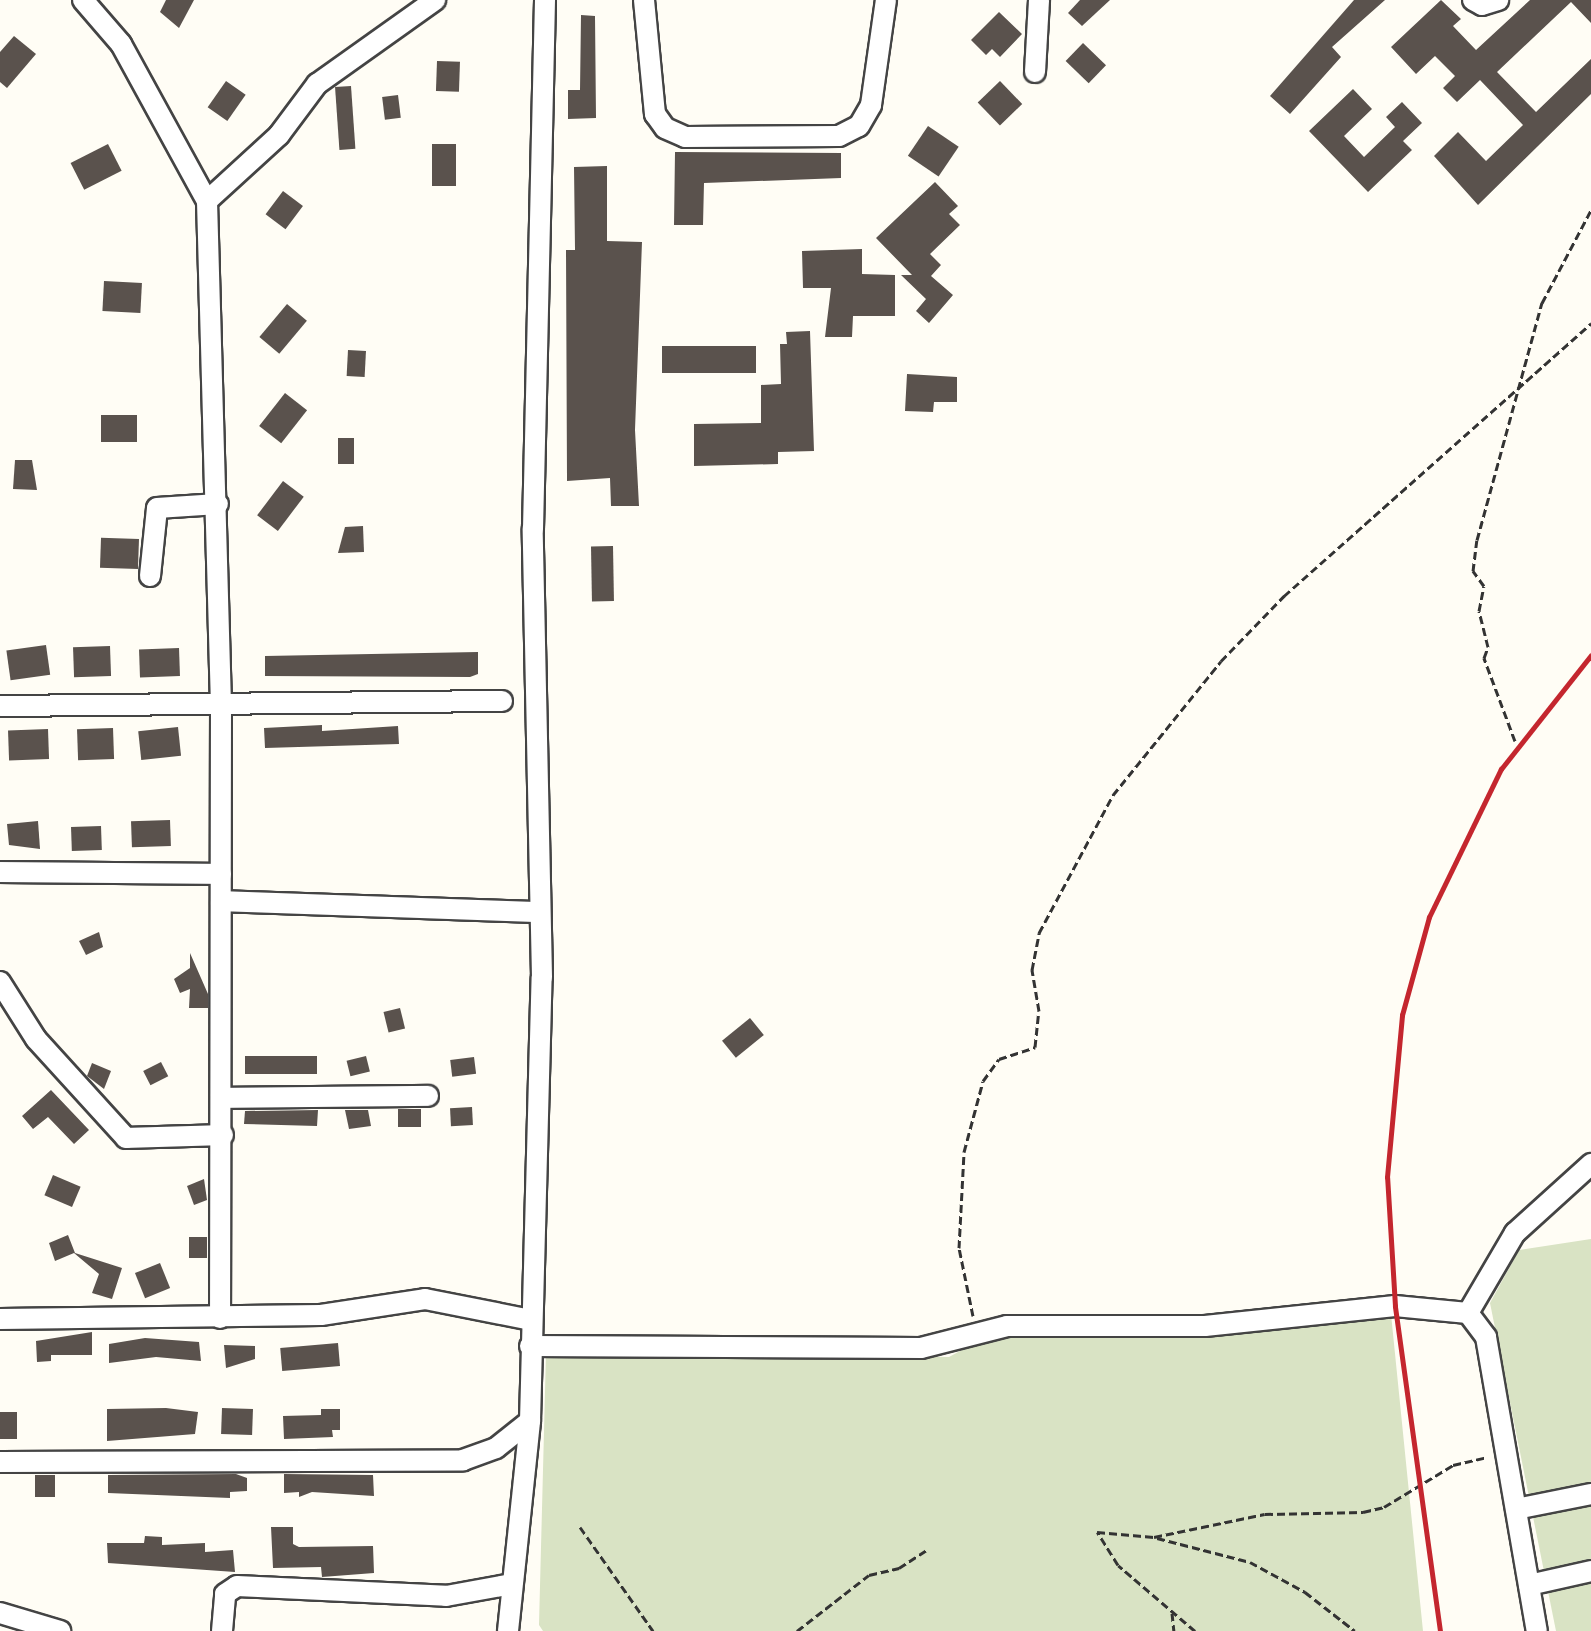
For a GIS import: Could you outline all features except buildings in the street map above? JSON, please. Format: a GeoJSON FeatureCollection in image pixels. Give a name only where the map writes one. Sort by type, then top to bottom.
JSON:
{"type":"FeatureCollection","features":[{"type":"Feature","properties":{"kind":"street"},"geometry":{"type":"LineString","coordinates":[[83,0],[121,44],[207,201],[218,504],[221,704],[223,1135],[220,1318]]}},
{"type":"Feature","properties":{"kind":"street"},"geometry":{"type":"LineString","coordinates":[[207,201],[279,135],[317,84],[435,0]]}},
{"type":"Feature","properties":{"kind":"street"},"geometry":{"type":"LineString","coordinates":[[508,1631],[530,1421],[540,912],[533,529],[545,0]]}},
{"type":"Feature","properties":{"kind":"street"},"geometry":{"type":"LineString","coordinates":[[644,0],[655,114],[665,128],[685,137],[839,136],[859,126],[871,105],[886,0]]}},
{"type":"Feature","properties":{"kind":"street"},"geometry":{"type":"LineString","coordinates":[[1035,72],[1039,0]]}},
{"type":"Feature","properties":{"kind":"street"},"geometry":{"type":"LineString","coordinates":[[1473,0],[1482,5],[1498,0]]}},
{"type":"Feature","properties":{"kind":"street"},"geometry":{"type":"LineString","coordinates":[[150,576],[157,508],[218,504]]}},
{"type":"Feature","properties":{"kind":"street"},"geometry":{"type":"LineString","coordinates":[[0,706],[502,701]]}},
{"type":"Feature","properties":{"kind":"street"},"geometry":{"type":"LineString","coordinates":[[0,872],[221,874]]}},
{"type":"Feature","properties":{"kind":"street"},"geometry":{"type":"LineString","coordinates":[[221,901],[540,912]]}},
{"type":"Feature","properties":{"kind":"street"},"geometry":{"type":"LineString","coordinates":[[0,982],[36,1039],[126,1138],[223,1135]]}},
{"type":"Feature","properties":{"kind":"street"},"geometry":{"type":"LineString","coordinates":[[221,1098],[428,1096]]}},
{"type":"Feature","properties":{"kind":"street"},"geometry":{"type":"LineString","coordinates":[[1468,1313],[1515,1233],[1591,1164]]}},
{"type":"Feature","properties":{"kind":"street"},"geometry":{"type":"LineString","coordinates":[[0,1319],[321,1315],[425,1299],[531,1320]]}},
{"type":"Feature","properties":{"kind":"street"},"geometry":{"type":"LineString","coordinates":[[530,1346],[921,1348],[976,1331],[1007,1326],[1205,1326],[1395,1306],[1468,1313],[1486,1337],[1537,1631]]}},
{"type":"Feature","properties":{"kind":"street"},"geometry":{"type":"LineString","coordinates":[[0,1462],[463,1460],[496,1448],[530,1421]]}},
{"type":"Feature","properties":{"kind":"street"},"geometry":{"type":"LineString","coordinates":[[1516,1509],[1591,1494]]}},
{"type":"Feature","properties":{"kind":"street"},"geometry":{"type":"LineString","coordinates":[[1529,1585],[1591,1571]]}},
{"type":"Feature","properties":{"kind":"street"},"geometry":{"type":"LineString","coordinates":[[222,1631],[225,1594],[237,1586],[446,1596],[512,1584]]}},
{"type":"Feature","properties":{"kind":"street"},"geometry":{"type":"LineString","coordinates":[[0,1613],[60,1631]]}},
{"type":"Feature","properties":{"kind":"path"},"geometry":{"type":"LineString","coordinates":[[1515,741],[1484,658],[1488,647],[1479,611],[1484,586],[1473,571],[1542,303],[1591,210]]}},
{"type":"Feature","properties":{"kind":"path"},"geometry":{"type":"LineString","coordinates":[[976,1331],[959,1248],[968,1138],[983,1081],[999,1059],[1035,1047],[1039,1011],[1032,970],[1039,933],[1113,795],[1221,661],[1284,596],[1591,323]]}},
{"type":"Feature","properties":{"kind":"path"},"geometry":{"type":"LineString","coordinates":[[1154,1537],[1265,1514],[1384,1507],[1453,1465],[1506,1452]]}},
{"type":"Feature","properties":{"kind":"path"},"geometry":{"type":"LineString","coordinates":[[580,1527],[653,1631]]}},
{"type":"Feature","properties":{"kind":"path"},"geometry":{"type":"LineString","coordinates":[[1195,1631],[1118,1565],[1097,1532],[1154,1537],[1250,1562],[1305,1592],[1355,1631]]}},
{"type":"Feature","properties":{"kind":"path"},"geometry":{"type":"LineString","coordinates":[[797,1631],[869,1575],[899,1568],[927,1550]]}},
{"type":"Feature","properties":{"kind":"path"},"geometry":{"type":"LineString","coordinates":[[1172,1613],[1174,1631]]}},
{"type":"Feature","properties":{"kind":"green space"},"geometry":{"type":"Polygon","coordinates":[[[1591,1239],[1591,1631],[1556,1631],[1490,1303],[1519,1250],[1591,1239]]]}},
{"type":"Feature","properties":{"kind":"green space"},"geometry":{"type":"Polygon","coordinates":[[[1391,1314],[1423,1631],[543,1631],[539,1625],[546,1353],[949,1357],[995,1332],[1391,1314]]]}},
{"type":"Feature","properties":{"kind":"railway"},"geometry":{"type":"LineString","coordinates":[[1440,1631],[1395,1306],[1387,1177],[1402,1015],[1429,917],[1501,769],[1591,655]]}}]}
